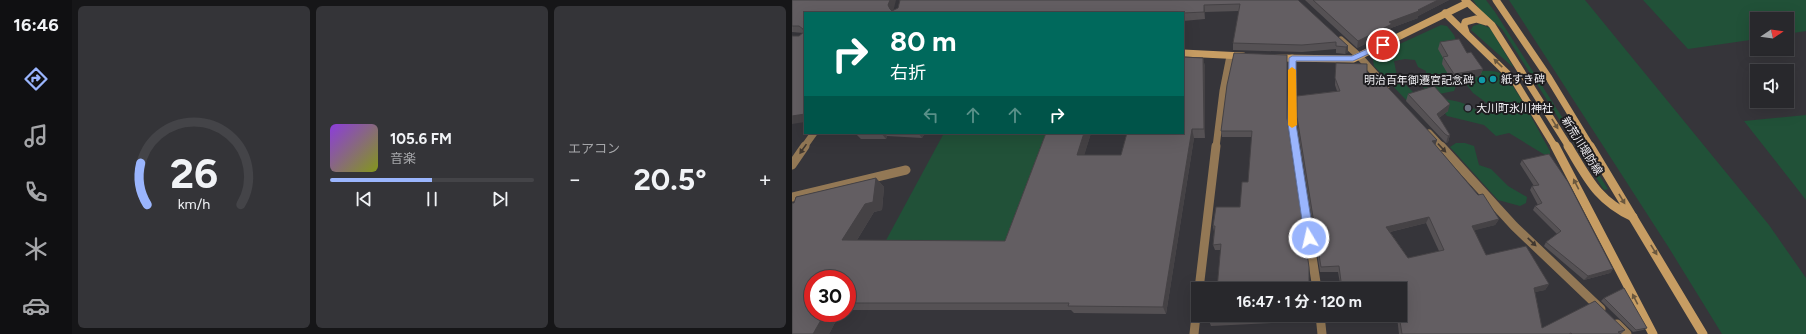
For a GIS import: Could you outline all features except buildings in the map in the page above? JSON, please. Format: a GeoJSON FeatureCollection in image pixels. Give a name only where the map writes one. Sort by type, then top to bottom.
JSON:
{"type":"FeatureCollection","features":[{"type":"Feature","properties":{"kind":"street","name":"新荒川堤防線"},"geometry":{"type":"LineString","coordinates":[[1496,0],[1549,78],[1703,334]]}},
{"type":"Feature","properties":{"kind":"street","name":"新荒川堤防線"},"geometry":{"type":"LineString","coordinates":[[1466,2],[1492,25],[1596,191],[1604,201],[1617,210],[1633,217]]}},
{"type":"Feature","properties":{"kind":"street"},"geometry":{"type":"LineString","coordinates":[[1269,57],[1347,60],[1359,56],[1466,2]]}},
{"type":"Feature","properties":{"kind":"street"},"geometry":{"type":"LineString","coordinates":[[1445,13],[1514,80],[1558,151],[1653,334]]}},
{"type":"Feature","properties":{"kind":"street"},"geometry":{"type":"LineString","coordinates":[[1467,33],[1464,26],[1465,22],[1472,19],[1482,20],[1492,25]]}},
{"type":"Feature","properties":{"kind":"street"},"geometry":{"type":"LineString","coordinates":[[1333,32],[1359,56],[1390,91]]}},
{"type":"Feature","properties":{"kind":"street"},"geometry":{"type":"LineString","coordinates":[[1184,53],[1253,56]]}},
{"type":"Feature","properties":{"kind":"street"},"geometry":{"type":"LineString","coordinates":[[1200,282],[1223,92],[1230,56]]}},
{"type":"Feature","properties":{"kind":"street"},"geometry":{"type":"LineString","coordinates":[[1292,58],[1292,124],[1316,282]]}},
{"type":"Feature","properties":{"kind":"street"},"geometry":{"type":"LineString","coordinates":[[1422,126],[1514,226],[1627,334]]}},
{"type":"Feature","properties":{"kind":"street"},"geometry":{"type":"LineString","coordinates":[[792,165],[813,134]]}},
{"type":"Feature","properties":{"kind":"street"},"geometry":{"type":"LineString","coordinates":[[792,197],[906,170]]}},
{"type":"Feature","properties":{"kind":"street"},"geometry":{"type":"LineString","coordinates":[[1194,334],[1195,322]]}},
{"type":"Feature","properties":{"kind":"street"},"geometry":{"type":"LineString","coordinates":[[1321,322],[1322,334]]}},
{"type":"Feature","properties":{"kind":"green space"},"geometry":{"type":"Polygon","coordinates":[[[1473,0],[1486,0],[1495,12],[1608,189],[1604,190],[1502,29],[1480,10],[1473,0]]]}},
{"type":"Feature","properties":{"kind":"green space"},"geometry":{"type":"Polygon","coordinates":[[[1509,0],[1585,0],[1769,225],[1806,278],[1806,334],[1722,334],[1669,248],[1509,0]]]}},
{"type":"Feature","properties":{"kind":"green space"},"geometry":{"type":"Polygon","coordinates":[[[1643,0],[1806,0],[1806,31],[1794,33],[1794,12],[1750,12],[1750,40],[1688,49],[1643,0]]]}},
{"type":"Feature","properties":{"kind":"green space"},"geometry":{"type":"Polygon","coordinates":[[[1480,24],[1490,28],[1514,68],[1471,30],[1473,26],[1480,24]]]}},
{"type":"Feature","properties":{"kind":"green space"},"geometry":{"type":"Polygon","coordinates":[[[1441,25],[1447,26],[1454,35],[1457,43],[1451,73],[1456,86],[1454,91],[1439,94],[1424,89],[1423,86],[1426,71],[1418,67],[1415,60],[1405,59],[1394,61],[1397,76],[1415,94],[1408,102],[1374,66],[1373,60],[1378,58],[1378,54],[1441,25]]]}},
{"type":"Feature","properties":{"kind":"green space"},"geometry":{"type":"Polygon","coordinates":[[[1480,71],[1497,72],[1502,74],[1507,79],[1520,97],[1550,151],[1550,158],[1509,133],[1496,136],[1484,125],[1447,116],[1441,108],[1442,99],[1462,103],[1489,115],[1491,106],[1473,93],[1466,84],[1467,75],[1480,71]]]}},
{"type":"Feature","properties":{"kind":"green space"},"geometry":{"type":"Polygon","coordinates":[[[1806,115],[1806,200],[1744,121],[1806,115]]]}},
{"type":"Feature","properties":{"kind":"green space"},"geometry":{"type":"Polygon","coordinates":[[[943,134],[1050,134],[1008,243],[884,244],[943,134]]]}},
{"type":"Feature","properties":{"kind":"green space"},"geometry":{"type":"Polygon","coordinates":[[[1456,143],[1465,143],[1474,146],[1479,165],[1491,169],[1508,186],[1527,197],[1526,203],[1520,206],[1498,200],[1450,147],[1456,143]]]}},
{"type":"Feature","properties":{"kind":"slow traffic"},"geometry":{"type":"LineString","coordinates":[[1292,70],[1292,125]]}},
{"type":"Feature","properties":{"kind":"place","name":"紙すき碑"},"geometry":{"type":"Point","coordinates":[1493,79]}},
{"type":"Feature","properties":{"kind":"place","name":"明治百年御遷宮記念碑"},"geometry":{"type":"Point","coordinates":[1482,80]}},
{"type":"Feature","properties":{"kind":"place","name":"大川町氷川神社"},"geometry":{"type":"Point","coordinates":[1468,108]}},
{"type":"Feature","properties":{"kind":"route"},"geometry":{"type":"LineString","coordinates":[[1309,238],[1303,206],[1292,124],[1292,58],[1347,60],[1353,59],[1383,45]]}}]}
